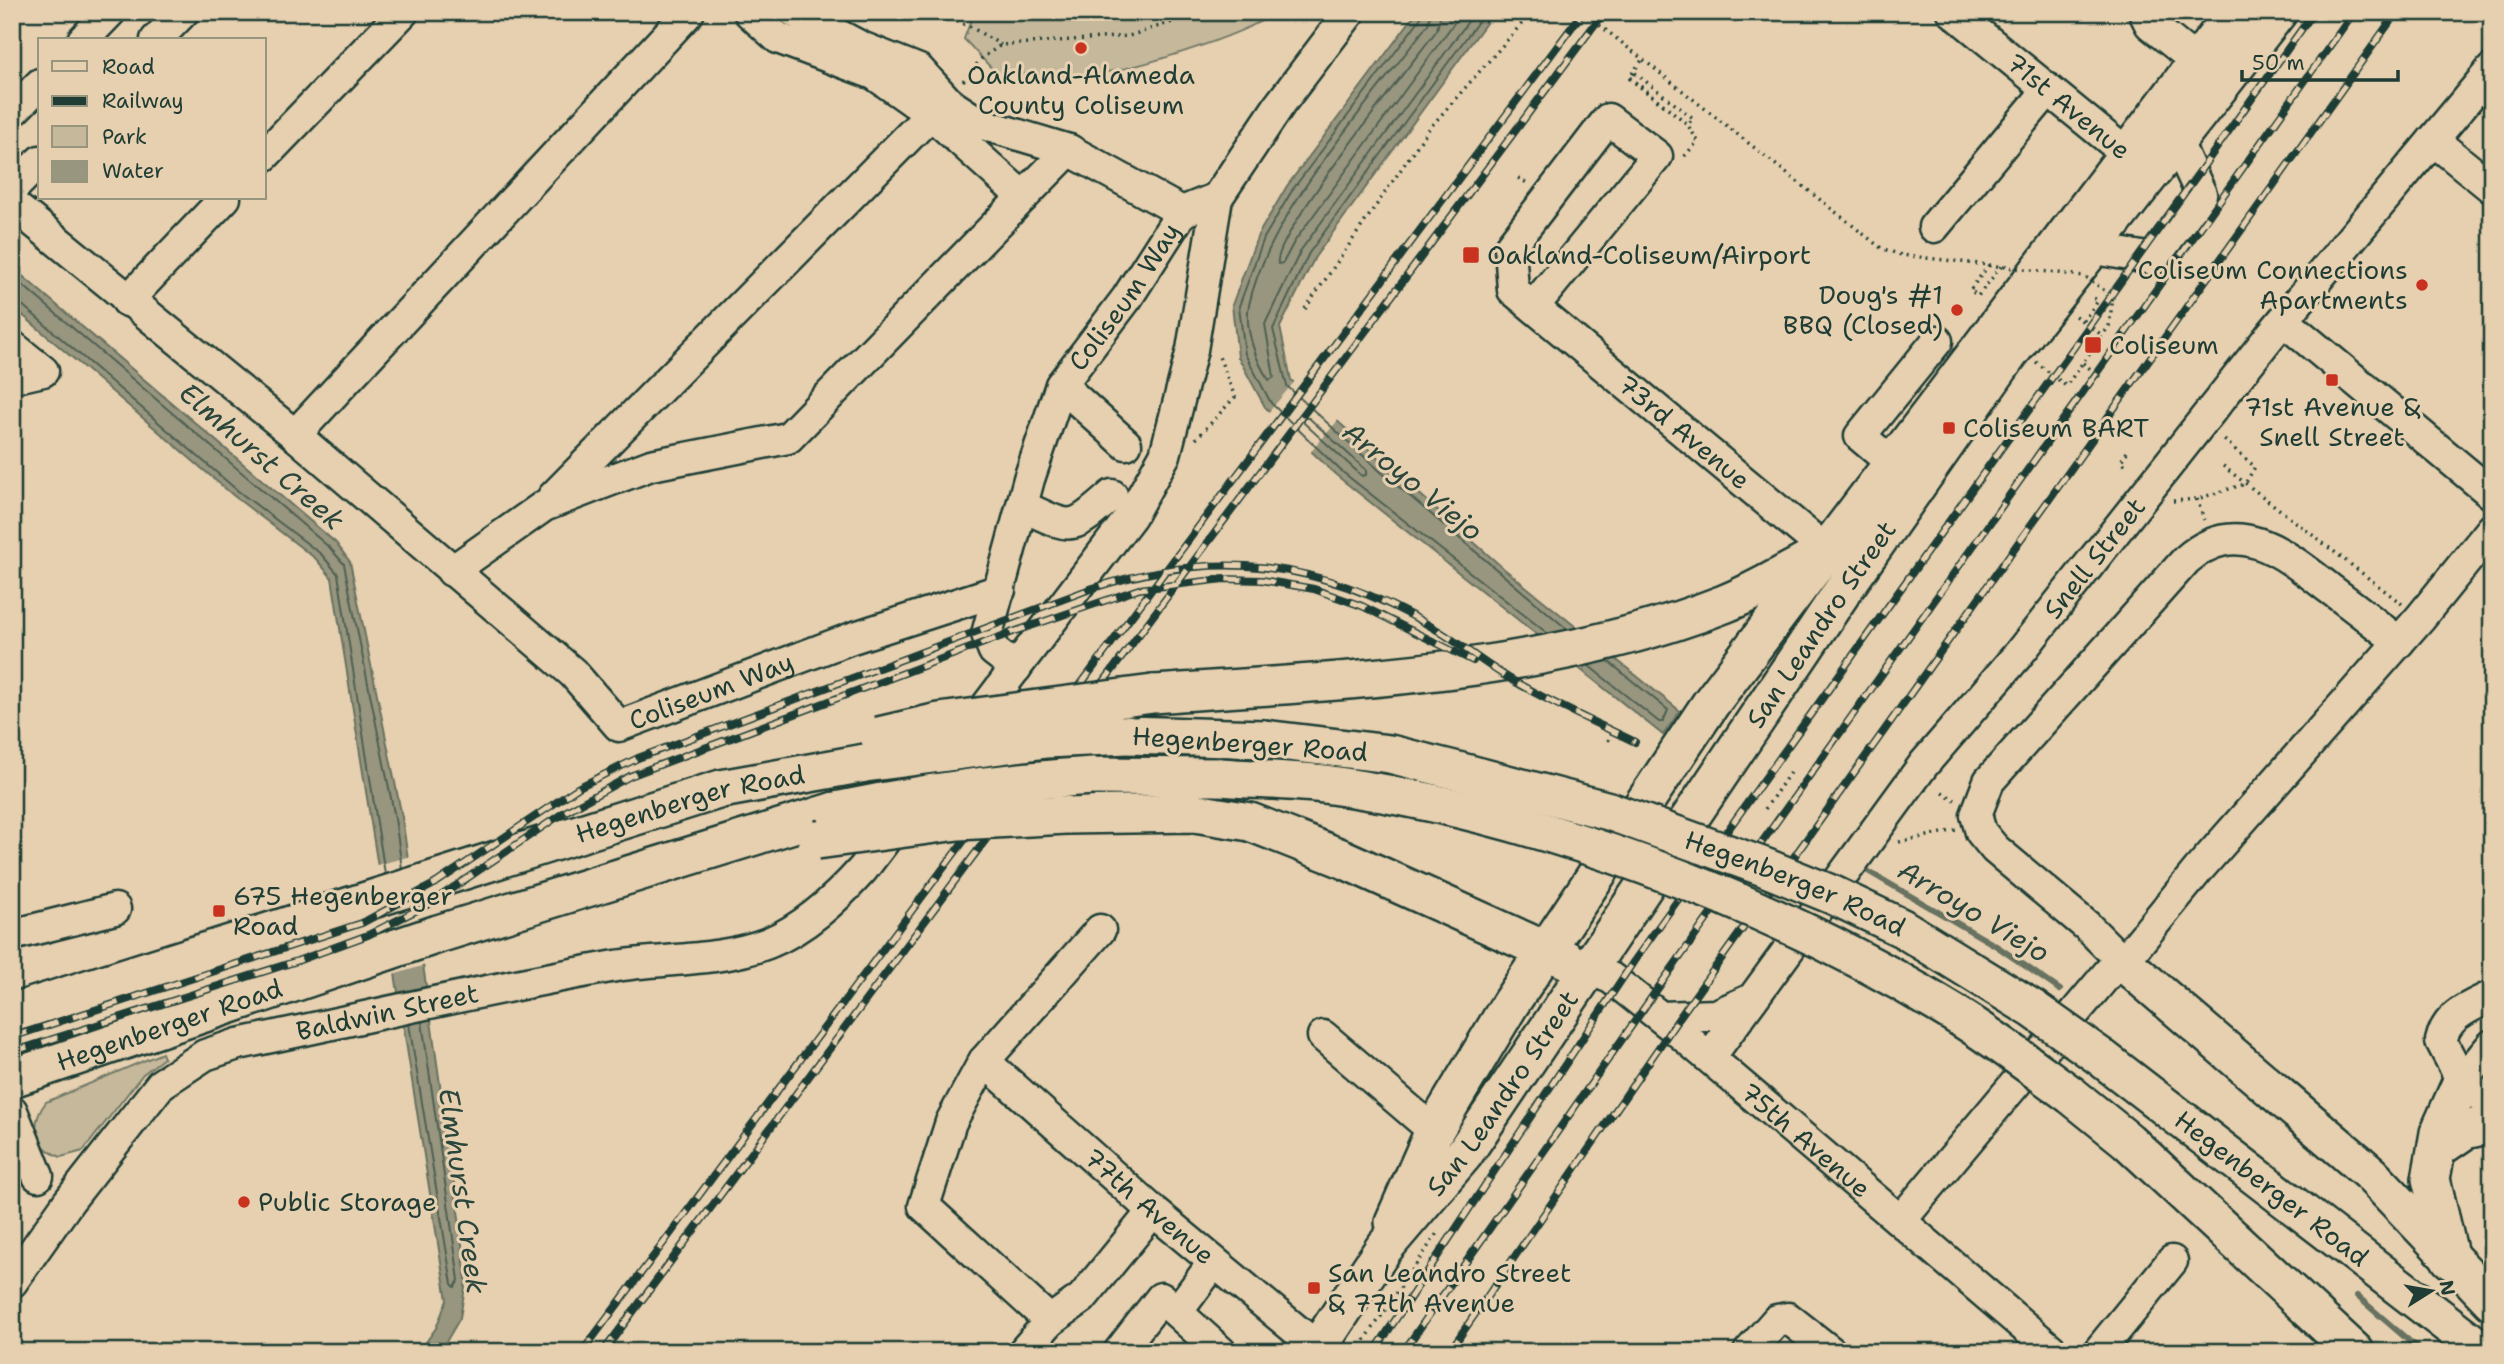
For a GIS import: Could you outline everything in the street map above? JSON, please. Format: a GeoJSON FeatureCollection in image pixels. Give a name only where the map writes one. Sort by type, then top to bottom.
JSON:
{"type":"FeatureCollection","features":[{"type":"Feature","properties":{"kind":"main road","name":"San Leandro Street"},"geometry":{"type":"LineString","coordinates":[[1317,1350],[1384,1248],[1464,1154],[1855,574],[2015,346],[2090,248],[2139,164],[2177,142],[2235,12]]}},
{"type":"Feature","properties":{"kind":"main road","name":"San Leandro Street"},"geometry":{"type":"LineString","coordinates":[[1384,1248],[1434,1131],[1544,951],[1754,645],[1892,463],[2139,164],[2210,72],[2278,12]]}},
{"type":"Feature","properties":{"kind":"main road"},"geometry":{"type":"LineString","coordinates":[[872,750],[939,722],[1153,694],[1462,669],[1606,642],[1742,597],[1827,551]]}},
{"type":"Feature","properties":{"kind":"main road"},"geometry":{"type":"LineString","coordinates":[[1670,623],[1698,619],[1726,620],[1739,626],[1754,645],[1758,656],[1758,682],[1751,728]]}},
{"type":"Feature","properties":{"kind":"main road","name":"Hegenberger Road"},"geometry":{"type":"LineString","coordinates":[[12,1013],[722,789],[872,750],[1127,735],[1264,739],[1390,754],[1609,811],[1765,867],[1902,928],[2033,1009],[2102,1058],[2484,1352]]}},
{"type":"Feature","properties":{"kind":"main road","name":"Hegenberger Road"},"geometry":{"type":"LineString","coordinates":[[12,1078],[438,934],[683,858],[826,825],[926,792],[1022,780],[1093,776],[1220,777],[1329,785],[1423,802],[1515,825],[1678,879],[1752,909],[1875,968],[1941,1005],[2071,1095],[2128,1142],[2355,1352]]}},
{"type":"Feature","properties":{"kind":"main road","name":"75th Avenue"},"geometry":{"type":"LineString","coordinates":[[826,825],[1066,815],[1195,813],[1250,822],[1341,858],[1588,969]]}},
{"type":"Feature","properties":{"kind":"main road"},"geometry":{"type":"LineString","coordinates":[[2123,962],[2371,1174],[2450,1260],[2492,1301]]}},
{"type":"Feature","properties":{"kind":"main road"},"geometry":{"type":"LineString","coordinates":[[2450,1260],[2431,1179],[2439,1133],[2462,1081]]}},
{"type":"Feature","properties":{"kind":"main road"},"geometry":{"type":"LineString","coordinates":[[2437,1149],[2465,1130],[2492,1124]]}},
{"type":"Feature","properties":{"kind":"street"},"geometry":{"type":"LineString","coordinates":[[85,38],[110,12]]}},
{"type":"Feature","properties":{"kind":"street"},"geometry":{"type":"LineString","coordinates":[[158,38],[183,12]]}},
{"type":"Feature","properties":{"kind":"street"},"geometry":{"type":"LineString","coordinates":[[266,154],[403,12]]}},
{"type":"Feature","properties":{"kind":"street"},"geometry":{"type":"LineString","coordinates":[[295,435],[689,12]]}},
{"type":"Feature","properties":{"kind":"street"},"geometry":{"type":"LineString","coordinates":[[749,12],[778,38],[874,74],[940,109],[1023,197]]}},
{"type":"Feature","properties":{"kind":"street","name":"Coliseum Way"},"geometry":{"type":"LineString","coordinates":[[795,12],[860,47],[919,70],[940,109],[1069,150],[1182,212]]}},
{"type":"Feature","properties":{"kind":"street"},"geometry":{"type":"LineString","coordinates":[[1217,198],[1280,104],[1350,12]]}},
{"type":"Feature","properties":{"kind":"street","name":"71st Avenue"},"geometry":{"type":"LineString","coordinates":[[1953,12],[2139,164]]}},
{"type":"Feature","properties":{"kind":"street"},"geometry":{"type":"LineString","coordinates":[[2144,12],[2150,24],[2210,72]]}},
{"type":"Feature","properties":{"kind":"street","name":"Snell Street"},"geometry":{"type":"LineString","coordinates":[[1710,1057],[1898,796],[2017,656],[2284,321],[2492,69]]}},
{"type":"Feature","properties":{"kind":"street"},"geometry":{"type":"LineString","coordinates":[[12,112],[38,86]]}},
{"type":"Feature","properties":{"kind":"street"},"geometry":{"type":"LineString","coordinates":[[1934,227],[2048,90]]}},
{"type":"Feature","properties":{"kind":"street"},"geometry":{"type":"LineString","coordinates":[[452,571],[544,506],[940,109]]}},
{"type":"Feature","properties":{"kind":"street"},"geometry":{"type":"LineString","coordinates":[[1608,119],[1657,156],[1524,298],[1510,247],[1608,119]]}},
{"type":"Feature","properties":{"kind":"street"},"geometry":{"type":"LineString","coordinates":[[2433,139],[2492,188]]}},
{"type":"Feature","properties":{"kind":"street"},"geometry":{"type":"LineString","coordinates":[[2090,248],[2153,259],[2201,194],[2177,142]]}},
{"type":"Feature","properties":{"kind":"street"},"geometry":{"type":"LineString","coordinates":[[544,506],[651,465],[788,438],[1069,150]]}},
{"type":"Feature","properties":{"kind":"street"},"geometry":{"type":"LineString","coordinates":[[12,189],[38,162]]}},
{"type":"Feature","properties":{"kind":"street","name":"Coliseum Way"},"geometry":{"type":"LineString","coordinates":[[12,204],[295,435],[573,673],[619,726],[852,638],[1000,590],[1022,506],[1061,385],[1127,298],[1182,212],[1217,198]]}},
{"type":"Feature","properties":{"kind":"street","name":"Baldwin Street"},"geometry":{"type":"LineString","coordinates":[[12,1282],[69,1201],[161,1084],[205,1055],[237,1044],[618,966],[714,958],[769,943],[811,918],[838,897],[863,869],[1131,516],[1165,455],[1199,314],[1217,198]]}},
{"type":"Feature","properties":{"kind":"street"},"geometry":{"type":"LineString","coordinates":[[127,300],[223,200]]}},
{"type":"Feature","properties":{"kind":"street","name":"73rd Avenue"},"geometry":{"type":"LineString","coordinates":[[1524,298],[1855,574]]}},
{"type":"Feature","properties":{"kind":"street"},"geometry":{"type":"LineString","coordinates":[[2284,321],[2492,494]]}},
{"type":"Feature","properties":{"kind":"street"},"geometry":{"type":"LineString","coordinates":[[1892,463],[1860,436],[1937,341]]}},
{"type":"Feature","properties":{"kind":"street"},"geometry":{"type":"LineString","coordinates":[[12,346],[43,371],[12,378]]}},
{"type":"Feature","properties":{"kind":"street"},"geometry":{"type":"LineString","coordinates":[[1061,385],[1126,444]]}},
{"type":"Feature","properties":{"kind":"street"},"geometry":{"type":"LineString","coordinates":[[1022,506],[1061,524],[1081,523],[1112,495]]}},
{"type":"Feature","properties":{"kind":"street"},"geometry":{"type":"LineString","coordinates":[[1901,1220],[2109,972],[2123,962],[2197,870],[2420,618],[2492,529]]}},
{"type":"Feature","properties":{"kind":"street"},"geometry":{"type":"LineString","coordinates":[[2123,962],[2087,926],[1995,849],[1979,825],[1976,815],[1989,781],[2200,547],[2220,540],[2242,539],[2277,550],[2399,642]]}},
{"type":"Feature","properties":{"kind":"street"},"geometry":{"type":"LineString","coordinates":[[1000,590],[987,634],[994,651],[1016,667]]}},
{"type":"Feature","properties":{"kind":"street"},"geometry":{"type":"LineString","coordinates":[[12,935],[115,909]]}},
{"type":"Feature","properties":{"kind":"street"},"geometry":{"type":"LineString","coordinates":[[1050,1321],[924,1206],[951,1122],[984,1061],[1024,1012],[1100,930]]}},
{"type":"Feature","properties":{"kind":"street","name":"75th Avenue"},"geometry":{"type":"LineString","coordinates":[[1588,969],[1611,978],[1710,1057],[2054,1352]]}},
{"type":"Feature","properties":{"kind":"street"},"geometry":{"type":"LineString","coordinates":[[2492,996],[2455,1015],[2444,1028],[2441,1041],[2462,1081],[2492,1105]]}},
{"type":"Feature","properties":{"kind":"street"},"geometry":{"type":"LineString","coordinates":[[1661,1017],[1716,1015],[1752,999]]}},
{"type":"Feature","properties":{"kind":"street"},"geometry":{"type":"LineString","coordinates":[[1323,1036],[1434,1131]]}},
{"type":"Feature","properties":{"kind":"street"},"geometry":{"type":"LineString","coordinates":[[2462,1081],[2492,1045]]}},
{"type":"Feature","properties":{"kind":"street","name":"77th Avenue"},"geometry":{"type":"LineString","coordinates":[[984,1061],[1153,1211],[1317,1350]]}},
{"type":"Feature","properties":{"kind":"street"},"geometry":{"type":"LineString","coordinates":[[12,1111],[25,1170],[69,1201]]}},
{"type":"Feature","properties":{"kind":"street"},"geometry":{"type":"LineString","coordinates":[[1023,1352],[1050,1321],[1082,1298],[1153,1211]]}},
{"type":"Feature","properties":{"kind":"street"},"geometry":{"type":"LineString","coordinates":[[2098,1352],[2172,1261]]}},
{"type":"Feature","properties":{"kind":"street"},"geometry":{"type":"LineString","coordinates":[[1186,1320],[1214,1262]]}},
{"type":"Feature","properties":{"kind":"street"},"geometry":{"type":"LineString","coordinates":[[1119,1352],[1161,1298],[1221,1352]]}},
{"type":"Feature","properties":{"kind":"street"},"geometry":{"type":"LineString","coordinates":[[1749,1352],[1777,1320],[1788,1318],[1831,1352]]}},
{"type":"Feature","properties":{"kind":"path"},"geometry":{"type":"LineString","coordinates":[[930,12],[969,26],[1001,45]]}},
{"type":"Feature","properties":{"kind":"path"},"geometry":{"type":"LineString","coordinates":[[940,109],[982,58],[1001,45],[1129,36],[1203,12]]}},
{"type":"Feature","properties":{"kind":"path"},"geometry":{"type":"LineString","coordinates":[[1305,309],[1428,130],[1532,12]]}},
{"type":"Feature","properties":{"kind":"path"},"geometry":{"type":"LineString","coordinates":[[1583,12],[1881,248],[1901,254],[2084,276],[2096,284]]}},
{"type":"Feature","properties":{"kind":"path"},"geometry":{"type":"LineString","coordinates":[[1643,59],[1629,77],[1688,124],[1692,122],[1693,118],[1635,73],[1630,79],[1687,124]]}},
{"type":"Feature","properties":{"kind":"path"},"geometry":{"type":"LineString","coordinates":[[1989,265],[1970,290],[1978,296],[2003,264]]}},
{"type":"Feature","properties":{"kind":"path"},"geometry":{"type":"LineString","coordinates":[[2104,290],[2113,297]]}},
{"type":"Feature","properties":{"kind":"path"},"geometry":{"type":"LineString","coordinates":[[2015,346],[2066,386],[2109,326],[2113,297]]}},
{"type":"Feature","properties":{"kind":"path"},"geometry":{"type":"LineString","coordinates":[[2100,316],[2113,297]]}},
{"type":"Feature","properties":{"kind":"path"},"geometry":{"type":"LineString","coordinates":[[2083,321],[2098,301],[2094,298]]}},
{"type":"Feature","properties":{"kind":"path"},"geometry":{"type":"LineString","coordinates":[[1165,455],[1182,454],[1235,397],[1219,359],[1213,334],[1199,314]]}},
{"type":"Feature","properties":{"kind":"path"},"geometry":{"type":"LineString","coordinates":[[2074,315],[2102,335]]}},
{"type":"Feature","properties":{"kind":"path"},"geometry":{"type":"LineString","coordinates":[[2083,363],[2100,377]]}},
{"type":"Feature","properties":{"kind":"path"},"geometry":{"type":"LineString","coordinates":[[2173,501],[2197,499],[2245,484],[2255,467],[2220,437]]}},
{"type":"Feature","properties":{"kind":"path"},"geometry":{"type":"LineString","coordinates":[[2127,452],[2121,461],[2127,466]]}},
{"type":"Feature","properties":{"kind":"path"},"geometry":{"type":"LineString","coordinates":[[2223,466],[2420,618]]}},
{"type":"Feature","properties":{"kind":"path"},"geometry":{"type":"LineString","coordinates":[[1608,741],[1612,731]]}},
{"type":"Feature","properties":{"kind":"path"},"geometry":{"type":"LineString","coordinates":[[1765,809],[1791,771]]}},
{"type":"Feature","properties":{"kind":"path"},"geometry":{"type":"LineString","coordinates":[[1892,844],[1979,825]]}},
{"type":"Feature","properties":{"kind":"green space","name":"Oakland-Alameda County Coliseum"},"geometry":{"type":"Polygon","coordinates":[[[974,12],[1277,12],[1237,32],[1154,61],[1103,73],[1061,75],[996,73],[964,39],[974,12]]]}},
{"type":"Feature","properties":{"kind":"green space"},"geometry":{"type":"Polygon","coordinates":[[[162,1053],[164,1058],[143,1074],[83,1151],[61,1157],[52,1153],[40,1141],[37,1119],[46,1102],[162,1053]]]}},
{"type":"Feature","properties":{"kind":"water"},"geometry":{"type":"Polygon","coordinates":[[[1417,12],[1494,12],[1315,257],[1280,327],[1291,380],[1503,568],[1680,711],[1663,735],[1336,475],[1265,407],[1238,357],[1232,305],[1258,235],[1287,186],[1417,12]]]}},
{"type":"Feature","properties":{"kind":"water"},"geometry":{"type":"Polygon","coordinates":[[[12,267],[336,543],[350,562],[402,817],[460,1225],[466,1281],[460,1318],[440,1352],[419,1352],[436,1328],[447,1300],[332,578],[316,559],[234,496],[12,306],[12,267]]]}},
{"type":"Feature","properties":{"kind":"pier"},"geometry":{"type":"Polygon","coordinates":[[[1296,380],[1339,419],[1309,454],[1267,414],[1296,380]]]}},
{"type":"Feature","properties":{"kind":"pier"},"geometry":{"type":"Polygon","coordinates":[[[411,856],[425,965],[390,976],[373,866],[411,856]]]}},
{"type":"Feature","properties":{"kind":"waterway","name":"Arroyo Viejo"},"geometry":{"type":"LineString","coordinates":[[1866,870],[1998,947],[2060,990]]}},
{"type":"Feature","properties":{"kind":"waterway","name":"Arroyo Viejo"},"geometry":{"type":"LineString","coordinates":[[2357,1296],[2422,1352]]}},
{"type":"Feature","properties":{"kind":"railway"},"geometry":{"type":"LineString","coordinates":[[582,1352],[1583,12]]}},
{"type":"Feature","properties":{"kind":"railway"},"geometry":{"type":"LineString","coordinates":[[603,1352],[1604,12]]}},
{"type":"Feature","properties":{"kind":"railway"},"geometry":{"type":"LineString","coordinates":[[1374,1352],[1634,961],[2314,12]]}},
{"type":"Feature","properties":{"kind":"railway"},"geometry":{"type":"LineString","coordinates":[[1403,1352],[1663,981],[2354,12]]}},
{"type":"Feature","properties":{"kind":"railway"},"geometry":{"type":"LineString","coordinates":[[1449,1352],[1679,1018],[2397,12]]}},
{"type":"Feature","properties":{"kind":"railway"},"geometry":{"type":"LineString","coordinates":[[12,1037],[362,923],[436,883],[579,787],[638,758],[1093,588],[1139,575],[1225,565],[1308,575],[1349,587],[1432,627],[1502,674],[1635,742]]}},
{"type":"Feature","properties":{"kind":"railway"},"geometry":{"type":"LineString","coordinates":[[12,1052],[297,961],[368,935],[429,904],[563,813],[630,776],[1013,632],[1139,589],[1224,579],[1262,580],[1314,589],[1362,606],[1473,661]]}},
{"type":"Feature","properties":{"kind":"place","name":"Oakland-Alameda County Coliseum"},"geometry":{"type":"Point","coordinates":[1081,48]}},
{"type":"Feature","properties":{"kind":"place","name":"Oakland-Coliseum/Airport"},"geometry":{"type":"Point","coordinates":[1471,255]}},
{"type":"Feature","properties":{"kind":"place","name":"Coliseum Connections Apartments"},"geometry":{"type":"Point","coordinates":[2422,285]}},
{"type":"Feature","properties":{"kind":"place","name":"Doug's #1 BBQ (Closed)"},"geometry":{"type":"Point","coordinates":[1957,310]}},
{"type":"Feature","properties":{"kind":"place","name":"Coliseum"},"geometry":{"type":"Point","coordinates":[2093,345]}},
{"type":"Feature","properties":{"kind":"place","name":"71st Avenue & Snell Street"},"geometry":{"type":"Point","coordinates":[2332,380]}},
{"type":"Feature","properties":{"kind":"place","name":"Coliseum BART"},"geometry":{"type":"Point","coordinates":[1949,428]}},
{"type":"Feature","properties":{"kind":"place","name":"675 Hegenberger Road"},"geometry":{"type":"Point","coordinates":[219,911]}},
{"type":"Feature","properties":{"kind":"place","name":"Public Storage"},"geometry":{"type":"Point","coordinates":[244,1202]}},
{"type":"Feature","properties":{"kind":"place","name":"San Leandro Street & 77th Avenue"},"geometry":{"type":"Point","coordinates":[1314,1288]}},
{"type":"Feature","properties":{"kind":"water label","name":"Elmhurst Creek"},"geometry":{"type":"Point","coordinates":[262,456]}},
{"type":"Feature","properties":{"kind":"water label","name":"Elmhurst Creek"},"geometry":{"type":"Point","coordinates":[463,1191]}}]}
